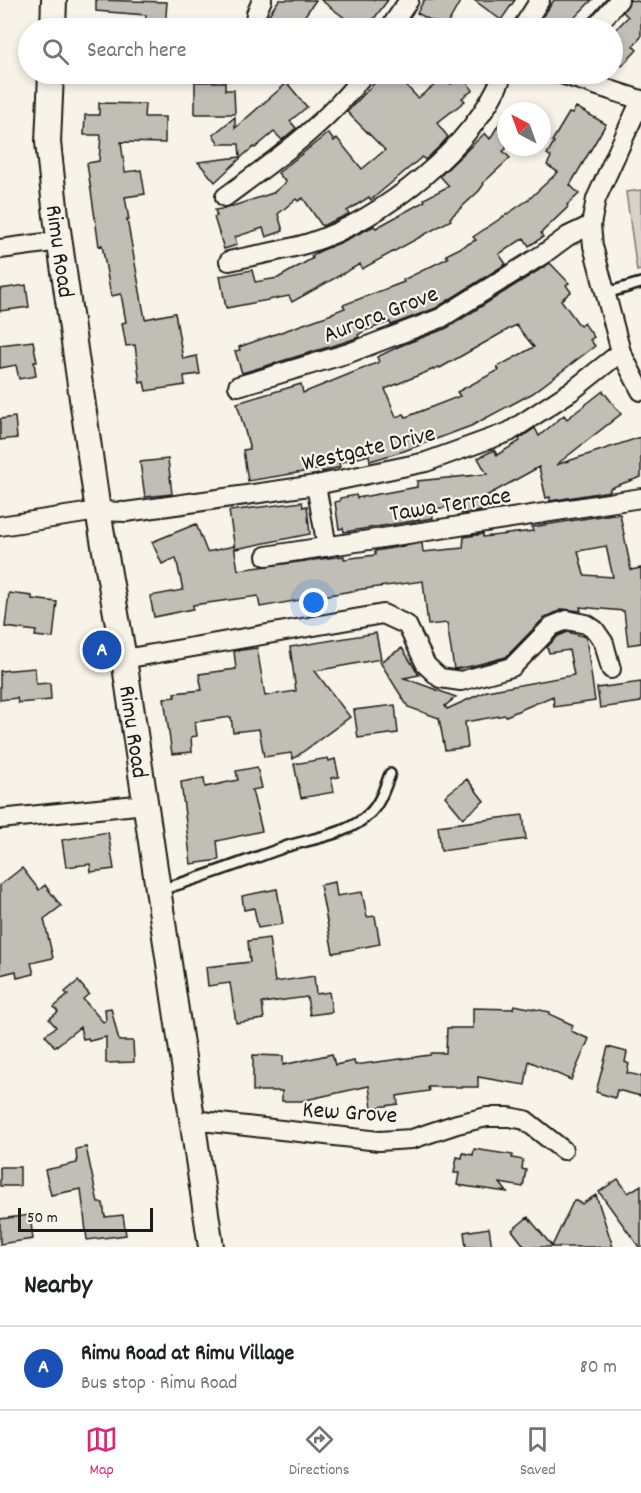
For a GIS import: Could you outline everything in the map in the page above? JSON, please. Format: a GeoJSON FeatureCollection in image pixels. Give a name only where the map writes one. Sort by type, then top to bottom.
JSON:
{"type":"FeatureCollection","features":[{"type":"Feature","properties":{"kind":"main road"},"geometry":{"type":"LineString","coordinates":[[53,18],[54,0]]}},
{"type":"Feature","properties":{"kind":"main road","name":"Rimu Road"},"geometry":{"type":"LineString","coordinates":[[51,84],[48,142],[52,192],[98,511],[124,659],[211,1247]]}},
{"type":"Feature","properties":{"kind":"street"},"geometry":{"type":"LineString","coordinates":[[255,18],[262,0]]}},
{"type":"Feature","properties":{"kind":"street"},"geometry":{"type":"LineString","coordinates":[[397,18],[409,0]]}},
{"type":"Feature","properties":{"kind":"street"},"geometry":{"type":"LineString","coordinates":[[528,18],[540,0]]}},
{"type":"Feature","properties":{"kind":"street"},"geometry":{"type":"LineString","coordinates":[[604,18],[619,0]]}},
{"type":"Feature","properties":{"kind":"street"},"geometry":{"type":"LineString","coordinates":[[225,197],[295,145],[356,84]]}},
{"type":"Feature","properties":{"kind":"street"},"geometry":{"type":"LineString","coordinates":[[228,261],[310,243],[363,220],[440,162],[469,129],[499,84]]}},
{"type":"Feature","properties":{"kind":"street"},"geometry":{"type":"LineString","coordinates":[[593,84],[641,100],[596,199],[591,225],[593,246],[621,352],[641,391]]}},
{"type":"Feature","properties":{"kind":"street","name":"Aurora Grove"},"geometry":{"type":"LineString","coordinates":[[238,386],[349,353],[441,318],[545,253],[568,236],[591,225]]}},
{"type":"Feature","properties":{"kind":"street"},"geometry":{"type":"LineString","coordinates":[[0,249],[60,241]]}},
{"type":"Feature","properties":{"kind":"street","name":"Westgate Drive"},"geometry":{"type":"LineString","coordinates":[[0,526],[98,511],[126,512],[316,485],[426,462],[508,432],[573,390],[621,352]]}},
{"type":"Feature","properties":{"kind":"street"},"geometry":{"type":"LineString","coordinates":[[316,485],[327,547]]}},
{"type":"Feature","properties":{"kind":"street","name":"Tawa Terrace"},"geometry":{"type":"LineString","coordinates":[[266,556],[641,498]]}},
{"type":"Feature","properties":{"kind":"street"},"geometry":{"type":"LineString","coordinates":[[124,659],[383,614],[407,625],[426,665],[440,678],[461,681],[512,667],[552,626],[567,620],[586,624],[595,630],[604,643],[611,669]]}},
{"type":"Feature","properties":{"kind":"street"},"geometry":{"type":"LineString","coordinates":[[0,819],[146,804]]}},
{"type":"Feature","properties":{"kind":"street","name":"Kew Grove"},"geometry":{"type":"LineString","coordinates":[[193,1120],[379,1141],[412,1139],[487,1117],[509,1117],[525,1120],[563,1150]]}},
{"type":"Feature","properties":{"kind":"lane"},"geometry":{"type":"LineString","coordinates":[[606,292],[641,283]]}},
{"type":"Feature","properties":{"kind":"lane"},"geometry":{"type":"LineString","coordinates":[[159,890],[213,874],[303,841],[347,829],[370,814],[382,795],[390,774]]}},
{"type":"Feature","properties":{"kind":"shaded area"},"geometry":{"type":"Polygon","coordinates":[[[641,190],[641,270],[637,271],[626,192],[641,190]]]}},
{"type":"Feature","properties":{"kind":"building"},"geometry":{"type":"Polygon","coordinates":[[[96,0],[167,2],[166,18],[146,18],[146,15],[96,11],[96,0]]]}},
{"type":"Feature","properties":{"kind":"building"},"geometry":{"type":"Polygon","coordinates":[[[279,0],[316,0],[303,18],[267,17],[279,0]]]}},
{"type":"Feature","properties":{"kind":"building"},"geometry":{"type":"Polygon","coordinates":[[[321,0],[388,0],[374,18],[345,18],[321,0]]]}},
{"type":"Feature","properties":{"kind":"building"},"geometry":{"type":"Polygon","coordinates":[[[424,0],[461,0],[451,18],[426,18],[417,13],[424,0]]]}},
{"type":"Feature","properties":{"kind":"building"},"geometry":{"type":"Polygon","coordinates":[[[474,0],[515,0],[502,18],[498,18],[474,0]]]}},
{"type":"Feature","properties":{"kind":"building"},"geometry":{"type":"Polygon","coordinates":[[[554,0],[592,0],[574,18],[542,18],[554,0]]]}},
{"type":"Feature","properties":{"kind":"building"},"geometry":{"type":"Polygon","coordinates":[[[630,0],[641,2],[641,37],[633,46],[637,50],[623,65],[623,22],[628,17],[623,12],[630,0]]]}},
{"type":"Feature","properties":{"kind":"building"},"geometry":{"type":"Polygon","coordinates":[[[195,84],[225,84],[225,90],[234,90],[235,114],[195,114],[195,84]]]}},
{"type":"Feature","properties":{"kind":"building"},"geometry":{"type":"Polygon","coordinates":[[[286,84],[307,107],[290,121],[296,128],[282,140],[274,132],[246,153],[215,182],[198,162],[240,157],[239,144],[217,144],[213,135],[235,117],[235,128],[286,84]]]}},
{"type":"Feature","properties":{"kind":"building"},"geometry":{"type":"Polygon","coordinates":[[[374,84],[405,84],[418,98],[436,84],[468,84],[473,90],[462,98],[465,101],[437,123],[448,137],[441,145],[425,160],[422,157],[371,200],[369,197],[347,211],[349,214],[322,226],[303,198],[298,201],[296,199],[278,214],[283,231],[266,237],[263,228],[235,237],[237,245],[224,249],[214,217],[217,216],[215,210],[273,193],[286,182],[278,173],[328,133],[334,141],[337,138],[362,169],[385,150],[347,112],[374,84]]]}},
{"type":"Feature","properties":{"kind":"building"},"geometry":{"type":"Polygon","coordinates":[[[99,103],[145,104],[144,117],[165,117],[165,143],[121,142],[125,172],[141,170],[145,194],[125,197],[145,319],[175,313],[183,359],[197,356],[200,374],[184,376],[185,385],[146,391],[144,382],[140,383],[135,345],[126,346],[122,323],[126,322],[121,294],[111,296],[102,245],[99,246],[87,163],[99,161],[101,135],[84,135],[85,115],[99,115],[99,103]]]}},
{"type":"Feature","properties":{"kind":"building"},"geometry":{"type":"Polygon","coordinates":[[[576,107],[606,124],[570,185],[579,194],[541,233],[543,237],[529,246],[524,238],[499,254],[506,264],[436,308],[391,325],[390,322],[364,331],[358,335],[359,337],[345,342],[242,373],[235,351],[240,350],[239,347],[332,314],[345,308],[343,305],[404,282],[403,280],[448,258],[446,255],[476,240],[473,237],[528,200],[558,172],[547,165],[551,157],[551,147],[554,142],[552,141],[569,113],[572,114],[576,107]]]}},
{"type":"Feature","properties":{"kind":"building"},"geometry":{"type":"Polygon","coordinates":[[[497,127],[497,156],[510,158],[483,183],[479,191],[450,218],[451,220],[362,269],[360,264],[292,302],[289,296],[226,308],[220,276],[252,270],[255,282],[278,278],[313,258],[311,256],[320,251],[374,226],[376,228],[449,186],[440,176],[485,133],[490,139],[497,127]]]}},
{"type":"Feature","properties":{"kind":"building"},"geometry":{"type":"Polygon","coordinates":[[[550,263],[569,283],[566,285],[571,292],[561,300],[580,326],[584,323],[594,337],[590,340],[595,346],[533,393],[471,426],[370,461],[369,455],[339,463],[340,467],[322,472],[322,469],[248,481],[243,450],[250,449],[237,403],[301,384],[303,393],[379,362],[377,357],[447,328],[550,263]],[[516,325],[440,368],[385,389],[396,417],[404,414],[406,417],[460,396],[457,392],[499,370],[497,367],[534,347],[516,325]]]}},
{"type":"Feature","properties":{"kind":"building"},"geometry":{"type":"Polygon","coordinates":[[[26,285],[29,307],[0,311],[0,289],[26,285]]]}},
{"type":"Feature","properties":{"kind":"building"},"geometry":{"type":"Polygon","coordinates":[[[33,341],[37,362],[34,362],[36,376],[19,379],[16,365],[0,368],[0,345],[33,341]]]}},
{"type":"Feature","properties":{"kind":"building"},"geometry":{"type":"Polygon","coordinates":[[[603,391],[621,414],[556,465],[641,437],[641,477],[610,488],[610,491],[550,501],[550,497],[546,498],[539,467],[479,500],[481,511],[461,514],[460,506],[432,509],[433,518],[344,532],[343,528],[339,529],[335,502],[340,501],[340,498],[356,495],[357,498],[417,487],[417,481],[487,474],[478,458],[494,450],[497,455],[520,441],[519,439],[535,428],[539,436],[564,415],[567,419],[603,391]]]}},
{"type":"Feature","properties":{"kind":"building"},"geometry":{"type":"Polygon","coordinates":[[[15,417],[17,438],[0,440],[0,419],[15,417]]]}},
{"type":"Feature","properties":{"kind":"building"},"geometry":{"type":"Polygon","coordinates":[[[168,459],[172,494],[145,497],[140,462],[168,459]]]}},
{"type":"Feature","properties":{"kind":"building"},"geometry":{"type":"Polygon","coordinates":[[[302,502],[303,507],[307,506],[310,534],[235,549],[229,511],[302,502]]]}},
{"type":"Feature","properties":{"kind":"building"},"geometry":{"type":"Polygon","coordinates":[[[620,514],[631,570],[641,568],[641,643],[628,645],[624,611],[580,607],[581,611],[563,609],[544,618],[506,657],[454,669],[447,623],[428,625],[423,581],[260,607],[258,596],[193,605],[193,609],[154,617],[150,596],[183,590],[176,558],[162,564],[152,542],[196,524],[207,552],[234,546],[238,570],[344,556],[344,559],[375,555],[375,551],[422,543],[423,552],[463,548],[464,537],[533,531],[532,527],[620,514]],[[606,546],[578,551],[584,575],[613,577],[606,546]]]}},
{"type":"Feature","properties":{"kind":"building"},"geometry":{"type":"Polygon","coordinates":[[[9,593],[57,602],[53,638],[35,636],[36,631],[5,627],[9,593]]]}},
{"type":"Feature","properties":{"kind":"building"},"geometry":{"type":"Polygon","coordinates":[[[568,632],[586,637],[595,701],[554,707],[553,696],[506,716],[465,722],[468,747],[445,750],[439,718],[408,707],[380,662],[402,648],[419,675],[404,678],[456,697],[445,706],[447,709],[487,691],[574,675],[569,650],[549,653],[547,647],[558,636],[568,632]]]}},
{"type":"Feature","properties":{"kind":"building"},"geometry":{"type":"Polygon","coordinates":[[[376,633],[381,659],[315,671],[350,717],[293,759],[291,753],[264,757],[259,729],[233,732],[231,717],[195,722],[197,736],[191,737],[192,752],[172,754],[164,698],[175,697],[174,693],[202,690],[199,674],[236,669],[234,651],[257,648],[265,696],[296,691],[290,647],[376,633]]]}},
{"type":"Feature","properties":{"kind":"building"},"geometry":{"type":"Polygon","coordinates":[[[35,668],[36,684],[50,683],[51,700],[18,703],[17,698],[0,700],[0,671],[35,668]]]}},
{"type":"Feature","properties":{"kind":"building"},"geometry":{"type":"Polygon","coordinates":[[[641,682],[641,702],[600,708],[597,688],[641,682]]]}},
{"type":"Feature","properties":{"kind":"building"},"geometry":{"type":"Polygon","coordinates":[[[395,705],[398,733],[358,738],[354,710],[395,705]]]}},
{"type":"Feature","properties":{"kind":"building"},"geometry":{"type":"Polygon","coordinates":[[[328,758],[329,761],[335,759],[339,777],[331,778],[334,792],[301,798],[294,764],[328,758]]]}},
{"type":"Feature","properties":{"kind":"building"},"geometry":{"type":"Polygon","coordinates":[[[257,767],[262,788],[252,790],[262,831],[217,841],[219,860],[191,864],[181,782],[204,778],[205,787],[238,780],[236,771],[257,767]]]}},
{"type":"Feature","properties":{"kind":"building"},"geometry":{"type":"Polygon","coordinates":[[[467,779],[484,801],[463,818],[445,796],[467,779]]]}},
{"type":"Feature","properties":{"kind":"building"},"geometry":{"type":"Polygon","coordinates":[[[523,815],[526,839],[441,851],[438,826],[523,815]]]}},
{"type":"Feature","properties":{"kind":"building"},"geometry":{"type":"Polygon","coordinates":[[[108,832],[114,869],[91,872],[90,864],[66,867],[62,840],[108,832]]]}},
{"type":"Feature","properties":{"kind":"building"},"geometry":{"type":"Polygon","coordinates":[[[22,868],[39,890],[45,885],[61,906],[44,919],[53,958],[31,963],[34,974],[17,978],[16,971],[0,975],[0,885],[22,868]]]}},
{"type":"Feature","properties":{"kind":"building"},"geometry":{"type":"Polygon","coordinates":[[[335,882],[337,896],[362,892],[367,917],[375,916],[380,944],[333,953],[320,885],[335,882]]]}},
{"type":"Feature","properties":{"kind":"building"},"geometry":{"type":"Polygon","coordinates":[[[277,889],[283,924],[258,928],[254,908],[244,910],[242,896],[277,889]]]}},
{"type":"Feature","properties":{"kind":"building"},"geometry":{"type":"Polygon","coordinates":[[[269,938],[275,982],[314,976],[316,994],[329,992],[332,1012],[310,1015],[307,997],[262,1003],[264,1019],[236,1023],[230,983],[208,986],[206,967],[250,962],[248,941],[269,938]]]}},
{"type":"Feature","properties":{"kind":"building"},"geometry":{"type":"Polygon","coordinates":[[[78,981],[89,994],[83,999],[103,1022],[106,1021],[105,1009],[111,1008],[119,1041],[133,1041],[134,1062],[106,1063],[106,1037],[89,1041],[88,1038],[83,1039],[80,1027],[55,1047],[45,1035],[56,1027],[49,1019],[58,1012],[54,1007],[68,995],[65,992],[78,981]]]}},
{"type":"Feature","properties":{"kind":"building"},"geometry":{"type":"Polygon","coordinates":[[[514,1005],[550,1012],[549,1014],[573,1025],[571,1031],[589,1039],[571,1080],[529,1061],[525,1085],[478,1077],[478,1087],[428,1087],[429,1091],[397,1096],[398,1104],[372,1108],[369,1086],[301,1101],[282,1101],[282,1091],[253,1091],[253,1055],[283,1056],[283,1065],[332,1054],[335,1065],[354,1061],[355,1065],[430,1055],[431,1053],[446,1053],[447,1028],[473,1028],[473,1008],[513,1009],[514,1005]]]}},
{"type":"Feature","properties":{"kind":"building"},"geometry":{"type":"Polygon","coordinates":[[[608,1047],[627,1052],[625,1062],[629,1064],[627,1073],[641,1076],[641,1096],[617,1090],[615,1098],[596,1092],[608,1047]]]}},
{"type":"Feature","properties":{"kind":"building"},"geometry":{"type":"Polygon","coordinates":[[[86,1147],[98,1203],[103,1203],[105,1217],[123,1215],[126,1235],[87,1240],[81,1189],[51,1195],[45,1170],[77,1163],[76,1149],[86,1147]]]}},
{"type":"Feature","properties":{"kind":"building"},"geometry":{"type":"Polygon","coordinates":[[[474,1149],[513,1155],[512,1158],[523,1160],[522,1169],[526,1170],[523,1187],[500,1183],[507,1192],[457,1185],[459,1173],[454,1173],[457,1157],[462,1158],[463,1153],[473,1155],[474,1149]]]}},
{"type":"Feature","properties":{"kind":"building"},"geometry":{"type":"Polygon","coordinates":[[[0,1167],[20,1167],[20,1186],[0,1186],[0,1167]]]}},
{"type":"Feature","properties":{"kind":"building"},"geometry":{"type":"Polygon","coordinates":[[[618,1179],[628,1193],[641,1185],[641,1247],[599,1192],[618,1179]]]}},
{"type":"Feature","properties":{"kind":"building"},"geometry":{"type":"Polygon","coordinates":[[[596,1195],[613,1247],[525,1247],[512,1230],[528,1217],[552,1246],[574,1200],[582,1204],[596,1195]]]}},
{"type":"Feature","properties":{"kind":"building"},"geometry":{"type":"Polygon","coordinates":[[[30,1215],[33,1239],[0,1244],[0,1219],[30,1215]]]}},
{"type":"Feature","properties":{"kind":"building"},"geometry":{"type":"Polygon","coordinates":[[[489,1228],[492,1247],[466,1247],[464,1232],[489,1228]]]}},
{"type":"Feature","properties":{"kind":"place","name":"Rimu Road at Rimu Village"},"geometry":{"type":"Point","coordinates":[102,650]}}]}
